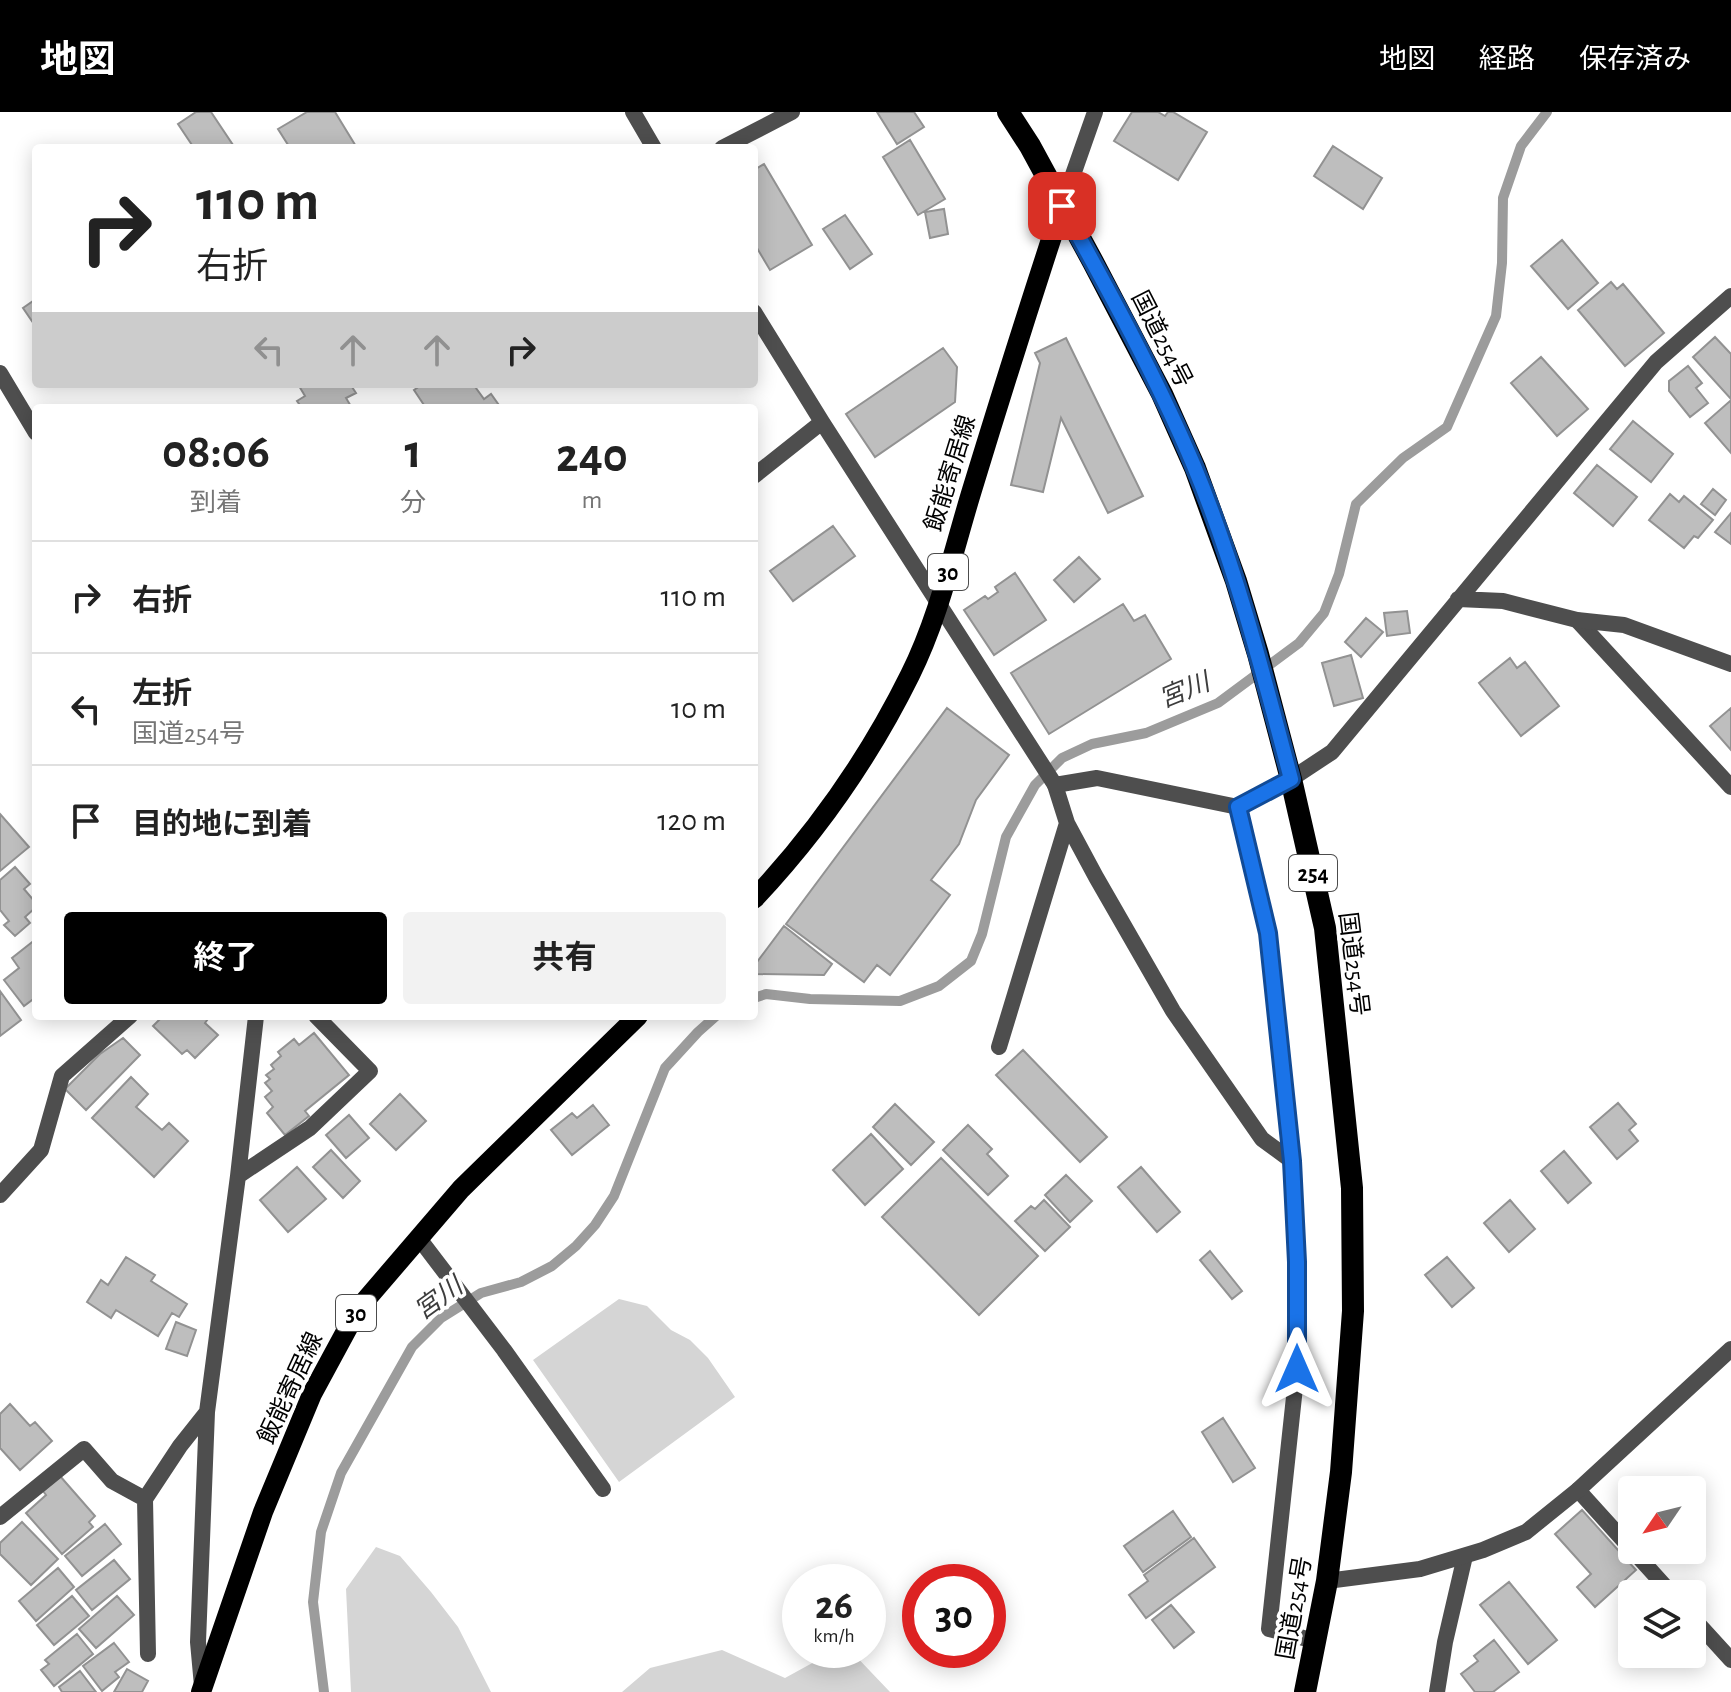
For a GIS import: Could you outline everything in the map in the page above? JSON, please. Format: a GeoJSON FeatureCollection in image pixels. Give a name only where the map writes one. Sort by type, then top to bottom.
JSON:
{"type":"FeatureCollection","features":[{"type":"Feature","properties":{"kind":"highway","name":"国道254号"},"geometry":{"type":"LineString","coordinates":[[1008,112],[1030,146],[1162,394],[1195,468],[1236,581],[1258,654],[1325,928],[1352,1188],[1353,1311],[1341,1472],[1327,1581],[1305,1692]]}},
{"type":"Feature","properties":{"kind":"main road","name":"飯能寄居線"},"geometry":{"type":"LineString","coordinates":[[758,895],[787,864],[861,762],[911,674],[939,604],[1062,206]]}},
{"type":"Feature","properties":{"kind":"main road","name":"飯能寄居線"},"geometry":{"type":"LineString","coordinates":[[202,1690],[263,1512],[312,1394],[358,1309],[461,1189],[634,1020]]}},
{"type":"Feature","properties":{"kind":"street"},"geometry":{"type":"LineString","coordinates":[[633,112],[652,144]]}},
{"type":"Feature","properties":{"kind":"street"},"geometry":{"type":"LineString","coordinates":[[730,144],[792,112]]}},
{"type":"Feature","properties":{"kind":"street"},"geometry":{"type":"LineString","coordinates":[[1062,206],[1095,112]]}},
{"type":"Feature","properties":{"kind":"street"},"geometry":{"type":"LineString","coordinates":[[1054,783],[1097,778],[1238,807],[1291,779],[1332,752],[1656,362],[1731,296]]}},
{"type":"Feature","properties":{"kind":"street"},"geometry":{"type":"LineString","coordinates":[[758,318],[1054,783],[1067,823],[1173,1011],[1262,1139],[1292,1161]]}},
{"type":"Feature","properties":{"kind":"street"},"geometry":{"type":"LineString","coordinates":[[0,373],[32,426]]}},
{"type":"Feature","properties":{"kind":"street"},"geometry":{"type":"LineString","coordinates":[[758,473],[822,422]]}},
{"type":"Feature","properties":{"kind":"street"},"geometry":{"type":"LineString","coordinates":[[1458,599],[1503,601],[1577,620],[1624,625],[1731,664]]}},
{"type":"Feature","properties":{"kind":"street"},"geometry":{"type":"LineString","coordinates":[[1577,620],[1731,787]]}},
{"type":"Feature","properties":{"kind":"street"},"geometry":{"type":"LineString","coordinates":[[1238,807],[1268,933],[1292,1161],[1297,1262],[1297,1369],[1269,1629],[1315,1641]]}},
{"type":"Feature","properties":{"kind":"street"},"geometry":{"type":"LineString","coordinates":[[999,1047],[1067,823]]}},
{"type":"Feature","properties":{"kind":"street"},"geometry":{"type":"LineString","coordinates":[[0,1195],[41,1150],[62,1076],[125,1020]]}},
{"type":"Feature","properties":{"kind":"street"},"geometry":{"type":"LineString","coordinates":[[202,1690],[198,1642],[207,1412],[256,1020]]}},
{"type":"Feature","properties":{"kind":"street"},"geometry":{"type":"LineString","coordinates":[[238,1176],[310,1128],[370,1071],[320,1020]]}},
{"type":"Feature","properties":{"kind":"street"},"geometry":{"type":"LineString","coordinates":[[418,1237],[504,1350],[603,1489]]}},
{"type":"Feature","properties":{"kind":"street"},"geometry":{"type":"LineString","coordinates":[[1327,1581],[1420,1569],[1483,1550],[1526,1532],[1578,1490],[1731,1349]]}},
{"type":"Feature","properties":{"kind":"street"},"geometry":{"type":"LineString","coordinates":[[148,1654],[145,1499],[207,1412]]}},
{"type":"Feature","properties":{"kind":"street"},"geometry":{"type":"LineString","coordinates":[[0,1517],[84,1449],[112,1481],[145,1499]]}},
{"type":"Feature","properties":{"kind":"street"},"geometry":{"type":"LineString","coordinates":[[1578,1490],[1659,1580]]}},
{"type":"Feature","properties":{"kind":"street"},"geometry":{"type":"LineString","coordinates":[[1437,1692],[1465,1556]]}},
{"type":"Feature","properties":{"kind":"street"},"geometry":{"type":"LineString","coordinates":[[1706,1632],[1731,1660]]}},
{"type":"Feature","properties":{"kind":"shaded area"},"geometry":{"type":"Polygon","coordinates":[[[619,1299],[647,1306],[671,1330],[690,1340],[708,1358],[735,1397],[619,1482],[533,1360],[619,1299]]]}},
{"type":"Feature","properties":{"kind":"shaded area"},"geometry":{"type":"Polygon","coordinates":[[[376,1547],[400,1556],[431,1592],[458,1627],[491,1692],[351,1692],[346,1589],[376,1547]]]}},
{"type":"Feature","properties":{"kind":"shaded area"},"geometry":{"type":"Polygon","coordinates":[[[722,1650],[785,1678],[803,1668],[867,1668],[890,1692],[622,1692],[650,1668],[722,1650]]]}},
{"type":"Feature","properties":{"kind":"building"},"geometry":{"type":"Polygon","coordinates":[[[196,112],[211,112],[232,144],[191,144],[178,124],[196,112]]]}},
{"type":"Feature","properties":{"kind":"building"},"geometry":{"type":"Polygon","coordinates":[[[307,112],[335,112],[355,144],[287,144],[278,129],[307,112]]]}},
{"type":"Feature","properties":{"kind":"building"},"geometry":{"type":"Polygon","coordinates":[[[877,112],[914,112],[924,127],[897,144],[877,112]]]}},
{"type":"Feature","properties":{"kind":"building"},"geometry":{"type":"Polygon","coordinates":[[[1132,112],[1158,112],[1165,116],[1173,112],[1207,132],[1178,180],[1114,141],[1132,112]]]}},
{"type":"Feature","properties":{"kind":"building"},"geometry":{"type":"Polygon","coordinates":[[[910,140],[945,199],[918,215],[883,157],[910,140]]]}},
{"type":"Feature","properties":{"kind":"building"},"geometry":{"type":"Polygon","coordinates":[[[1333,146],[1382,178],[1363,209],[1314,176],[1333,146]]]}},
{"type":"Feature","properties":{"kind":"building"},"geometry":{"type":"Polygon","coordinates":[[[764,164],[812,245],[770,270],[758,250],[758,168],[764,164]]]}},
{"type":"Feature","properties":{"kind":"building"},"geometry":{"type":"Polygon","coordinates":[[[944,209],[948,234],[930,238],[925,212],[944,209]]]}},
{"type":"Feature","properties":{"kind":"building"},"geometry":{"type":"Polygon","coordinates":[[[845,215],[872,254],[850,269],[823,229],[845,215]]]}},
{"type":"Feature","properties":{"kind":"building"},"geometry":{"type":"Polygon","coordinates":[[[1562,240],[1598,283],[1568,309],[1531,266],[1562,240]]]}},
{"type":"Feature","properties":{"kind":"building"},"geometry":{"type":"Polygon","coordinates":[[[1611,282],[1617,289],[1623,284],[1664,333],[1625,366],[1578,310],[1611,282]]]}},
{"type":"Feature","properties":{"kind":"building"},"geometry":{"type":"Polygon","coordinates":[[[32,302],[32,321],[23,308],[32,302]]]}},
{"type":"Feature","properties":{"kind":"building"},"geometry":{"type":"Polygon","coordinates":[[[1715,337],[1731,354],[1731,399],[1693,357],[1715,337]]]}},
{"type":"Feature","properties":{"kind":"building"},"geometry":{"type":"Polygon","coordinates":[[[1066,338],[1143,496],[1108,513],[1061,418],[1043,492],[1011,485],[1040,363],[1035,353],[1066,338]]]}},
{"type":"Feature","properties":{"kind":"building"},"geometry":{"type":"Polygon","coordinates":[[[943,348],[957,367],[955,402],[875,457],[846,414],[943,348]]]}},
{"type":"Feature","properties":{"kind":"building"},"geometry":{"type":"Polygon","coordinates":[[[1541,357],[1588,409],[1557,436],[1511,383],[1541,357]]]}},
{"type":"Feature","properties":{"kind":"building"},"geometry":{"type":"Polygon","coordinates":[[[1688,366],[1702,383],[1696,388],[1708,403],[1690,417],[1669,391],[1669,381],[1688,366]]]}},
{"type":"Feature","properties":{"kind":"building"},"geometry":{"type":"Polygon","coordinates":[[[300,388],[353,388],[356,393],[346,398],[350,404],[299,404],[297,401],[305,396],[300,388]]]}},
{"type":"Feature","properties":{"kind":"building"},"geometry":{"type":"Polygon","coordinates":[[[476,388],[484,399],[491,394],[498,404],[423,404],[414,390],[476,388]]]}},
{"type":"Feature","properties":{"kind":"building"},"geometry":{"type":"Polygon","coordinates":[[[1731,403],[1731,453],[1705,423],[1731,403]]]}},
{"type":"Feature","properties":{"kind":"building"},"geometry":{"type":"Polygon","coordinates":[[[1633,421],[1673,454],[1651,482],[1610,449],[1633,421]]]}},
{"type":"Feature","properties":{"kind":"building"},"geometry":{"type":"Polygon","coordinates":[[[1597,465],[1637,497],[1613,526],[1574,493],[1597,465]]]}},
{"type":"Feature","properties":{"kind":"building"},"geometry":{"type":"Polygon","coordinates":[[[1713,489],[1726,500],[1715,515],[1701,504],[1713,489]]]}},
{"type":"Feature","properties":{"kind":"building"},"geometry":{"type":"Polygon","coordinates":[[[1670,494],[1679,502],[1684,496],[1713,520],[1698,538],[1694,536],[1684,548],[1649,520],[1670,494]]]}},
{"type":"Feature","properties":{"kind":"building"},"geometry":{"type":"Polygon","coordinates":[[[1731,513],[1731,544],[1715,532],[1731,513]]]}},
{"type":"Feature","properties":{"kind":"building"},"geometry":{"type":"Polygon","coordinates":[[[833,526],[855,556],[793,601],[770,571],[833,526]]]}},
{"type":"Feature","properties":{"kind":"building"},"geometry":{"type":"Polygon","coordinates":[[[1079,557],[1100,579],[1074,602],[1054,580],[1079,557]]]}},
{"type":"Feature","properties":{"kind":"building"},"geometry":{"type":"Polygon","coordinates":[[[1015,573],[1046,620],[994,655],[964,610],[985,596],[988,599],[998,592],[995,587],[1015,573]]]}},
{"type":"Feature","properties":{"kind":"building"},"geometry":{"type":"Polygon","coordinates":[[[1123,604],[1134,621],[1145,615],[1171,659],[1049,734],[1011,673],[1123,604]]]}},
{"type":"Feature","properties":{"kind":"building"},"geometry":{"type":"Polygon","coordinates":[[[1407,611],[1410,633],[1387,636],[1384,613],[1407,611]]]}},
{"type":"Feature","properties":{"kind":"building"},"geometry":{"type":"Polygon","coordinates":[[[1366,618],[1383,632],[1361,657],[1345,642],[1366,618]]]}},
{"type":"Feature","properties":{"kind":"building"},"geometry":{"type":"Polygon","coordinates":[[[1351,655],[1363,698],[1334,706],[1322,663],[1351,655]]]}},
{"type":"Feature","properties":{"kind":"building"},"geometry":{"type":"Polygon","coordinates":[[[1510,658],[1517,668],[1525,662],[1559,706],[1521,736],[1479,683],[1510,658]]]}},
{"type":"Feature","properties":{"kind":"building"},"geometry":{"type":"Polygon","coordinates":[[[947,708],[1009,755],[976,800],[959,844],[931,880],[950,895],[890,975],[877,965],[864,982],[786,924],[947,708]]]}},
{"type":"Feature","properties":{"kind":"building"},"geometry":{"type":"Polygon","coordinates":[[[1731,708],[1731,750],[1710,726],[1731,708]]]}},
{"type":"Feature","properties":{"kind":"building"},"geometry":{"type":"Polygon","coordinates":[[[0,814],[29,847],[0,871],[0,814]]]}},
{"type":"Feature","properties":{"kind":"building"},"geometry":{"type":"Polygon","coordinates":[[[15,867],[30,884],[24,889],[32,898],[32,911],[25,917],[30,923],[15,936],[4,925],[9,921],[0,910],[0,880],[15,867]]]}},
{"type":"Feature","properties":{"kind":"building"},"geometry":{"type":"Polygon","coordinates":[[[784,926],[832,964],[824,975],[758,974],[758,961],[784,926]]]}},
{"type":"Feature","properties":{"kind":"building"},"geometry":{"type":"Polygon","coordinates":[[[32,942],[32,1000],[24,1006],[4,980],[19,968],[12,958],[32,942]]]}},
{"type":"Feature","properties":{"kind":"building"},"geometry":{"type":"Polygon","coordinates":[[[0,991],[21,1020],[0,1036],[0,991]]]}},
{"type":"Feature","properties":{"kind":"building"},"geometry":{"type":"Polygon","coordinates":[[[159,1020],[207,1020],[205,1023],[218,1035],[195,1058],[187,1050],[182,1054],[153,1026],[159,1020]]]}},
{"type":"Feature","properties":{"kind":"building"},"geometry":{"type":"Polygon","coordinates":[[[314,1033],[349,1075],[305,1111],[309,1116],[285,1135],[267,1113],[273,1107],[265,1097],[272,1091],[265,1083],[270,1079],[266,1075],[274,1069],[271,1065],[281,1056],[278,1052],[294,1039],[299,1045],[314,1033]]]}},
{"type":"Feature","properties":{"kind":"building"},"geometry":{"type":"Polygon","coordinates":[[[123,1038],[140,1055],[86,1110],[65,1089],[100,1054],[123,1038]]]}},
{"type":"Feature","properties":{"kind":"building"},"geometry":{"type":"Polygon","coordinates":[[[1023,1050],[1107,1137],[1080,1162],[996,1075],[1023,1050]]]}},
{"type":"Feature","properties":{"kind":"building"},"geometry":{"type":"Polygon","coordinates":[[[131,1077],[148,1094],[136,1107],[162,1130],[169,1123],[188,1141],[154,1177],[92,1118],[131,1077]]]}},
{"type":"Feature","properties":{"kind":"building"},"geometry":{"type":"Polygon","coordinates":[[[400,1094],[426,1121],[396,1150],[370,1124],[400,1094]]]}},
{"type":"Feature","properties":{"kind":"building"},"geometry":{"type":"Polygon","coordinates":[[[1618,1103],[1636,1124],[1629,1130],[1638,1141],[1617,1159],[1590,1127],[1618,1103]]]}},
{"type":"Feature","properties":{"kind":"building"},"geometry":{"type":"Polygon","coordinates":[[[895,1104],[934,1142],[911,1165],[873,1127],[895,1104]]]}},
{"type":"Feature","properties":{"kind":"building"},"geometry":{"type":"Polygon","coordinates":[[[593,1105],[609,1125],[572,1155],[551,1130],[572,1113],[577,1118],[593,1105]]]}},
{"type":"Feature","properties":{"kind":"building"},"geometry":{"type":"Polygon","coordinates":[[[349,1115],[369,1138],[346,1158],[326,1135],[349,1115]]]}},
{"type":"Feature","properties":{"kind":"building"},"geometry":{"type":"Polygon","coordinates":[[[968,1125],[992,1149],[987,1154],[1008,1176],[988,1195],[943,1150],[968,1125]]]}},
{"type":"Feature","properties":{"kind":"building"},"geometry":{"type":"Polygon","coordinates":[[[871,1134],[903,1169],[865,1205],[833,1170],[871,1134]]]}},
{"type":"Feature","properties":{"kind":"building"},"geometry":{"type":"Polygon","coordinates":[[[331,1150],[360,1181],[343,1198],[313,1167],[331,1150]]]}},
{"type":"Feature","properties":{"kind":"building"},"geometry":{"type":"Polygon","coordinates":[[[1564,1151],[1591,1183],[1568,1203],[1541,1171],[1564,1151]]]}},
{"type":"Feature","properties":{"kind":"building"},"geometry":{"type":"Polygon","coordinates":[[[941,1158],[1038,1256],[979,1315],[882,1217],[941,1158]]]}},
{"type":"Feature","properties":{"kind":"building"},"geometry":{"type":"Polygon","coordinates":[[[297,1167],[326,1199],[288,1232],[260,1200],[297,1167]]]}},
{"type":"Feature","properties":{"kind":"building"},"geometry":{"type":"Polygon","coordinates":[[[1141,1167],[1180,1212],[1157,1232],[1118,1187],[1141,1167]]]}},
{"type":"Feature","properties":{"kind":"building"},"geometry":{"type":"Polygon","coordinates":[[[1066,1175],[1092,1201],[1070,1222],[1045,1195],[1066,1175]]]}},
{"type":"Feature","properties":{"kind":"building"},"geometry":{"type":"Polygon","coordinates":[[[1044,1200],[1070,1227],[1045,1251],[1015,1221],[1031,1206],[1035,1209],[1044,1200]]]}},
{"type":"Feature","properties":{"kind":"building"},"geometry":{"type":"Polygon","coordinates":[[[1510,1200],[1535,1229],[1509,1252],[1484,1223],[1510,1200]]]}},
{"type":"Feature","properties":{"kind":"building"},"geometry":{"type":"Polygon","coordinates":[[[1210,1251],[1242,1291],[1232,1299],[1200,1260],[1210,1251]]]}},
{"type":"Feature","properties":{"kind":"building"},"geometry":{"type":"Polygon","coordinates":[[[126,1257],[155,1275],[151,1281],[187,1304],[179,1317],[172,1313],[158,1336],[116,1310],[111,1318],[87,1302],[101,1280],[108,1285],[126,1257]]]}},
{"type":"Feature","properties":{"kind":"building"},"geometry":{"type":"Polygon","coordinates":[[[1447,1257],[1474,1288],[1452,1307],[1425,1275],[1447,1257]]]}},
{"type":"Feature","properties":{"kind":"building"},"geometry":{"type":"Polygon","coordinates":[[[176,1322],[196,1330],[187,1356],[166,1349],[176,1322]]]}},
{"type":"Feature","properties":{"kind":"building"},"geometry":{"type":"Polygon","coordinates":[[[10,1404],[30,1426],[35,1422],[52,1441],[20,1470],[0,1448],[0,1414],[10,1404]]]}},
{"type":"Feature","properties":{"kind":"building"},"geometry":{"type":"Polygon","coordinates":[[[1223,1418],[1255,1468],[1233,1482],[1202,1432],[1223,1418]]]}},
{"type":"Feature","properties":{"kind":"building"},"geometry":{"type":"Polygon","coordinates":[[[60,1476],[95,1516],[89,1522],[93,1527],[62,1554],[26,1513],[46,1495],[43,1491],[60,1476]]]}},
{"type":"Feature","properties":{"kind":"building"},"geometry":{"type":"Polygon","coordinates":[[[1582,1510],[1618,1550],[1618,1564],[1631,1564],[1636,1570],[1625,1580],[1618,1580],[1618,1586],[1595,1607],[1577,1587],[1591,1574],[1555,1534],[1582,1510]]]}},
{"type":"Feature","properties":{"kind":"building"},"geometry":{"type":"Polygon","coordinates":[[[1173,1511],[1191,1537],[1143,1572],[1124,1546],[1173,1511]]]}},
{"type":"Feature","properties":{"kind":"building"},"geometry":{"type":"Polygon","coordinates":[[[22,1522],[58,1559],[31,1585],[0,1554],[0,1543],[22,1522]]]}},
{"type":"Feature","properties":{"kind":"building"},"geometry":{"type":"Polygon","coordinates":[[[105,1524],[121,1544],[82,1576],[65,1556],[105,1524]]]}},
{"type":"Feature","properties":{"kind":"building"},"geometry":{"type":"Polygon","coordinates":[[[1194,1538],[1215,1567],[1146,1618],[1129,1595],[1148,1581],[1144,1575],[1194,1538]]]}},
{"type":"Feature","properties":{"kind":"building"},"geometry":{"type":"Polygon","coordinates":[[[114,1560],[130,1579],[92,1610],[76,1590],[114,1560]]]}},
{"type":"Feature","properties":{"kind":"building"},"geometry":{"type":"Polygon","coordinates":[[[58,1568],[74,1587],[36,1621],[19,1601],[58,1568]]]}},
{"type":"Feature","properties":{"kind":"building"},"geometry":{"type":"Polygon","coordinates":[[[1509,1582],[1557,1640],[1528,1664],[1480,1605],[1509,1582]]]}},
{"type":"Feature","properties":{"kind":"building"},"geometry":{"type":"Polygon","coordinates":[[[72,1596],[89,1616],[54,1645],[37,1625],[72,1596]]]}},
{"type":"Feature","properties":{"kind":"building"},"geometry":{"type":"Polygon","coordinates":[[[117,1596],[134,1615],[96,1648],[79,1629],[117,1596]]]}},
{"type":"Feature","properties":{"kind":"building"},"geometry":{"type":"Polygon","coordinates":[[[1171,1605],[1194,1632],[1174,1648],[1152,1620],[1171,1605]]]}},
{"type":"Feature","properties":{"kind":"building"},"geometry":{"type":"Polygon","coordinates":[[[77,1634],[93,1654],[54,1686],[41,1670],[49,1664],[45,1660],[77,1634]]]}},
{"type":"Feature","properties":{"kind":"building"},"geometry":{"type":"Polygon","coordinates":[[[1494,1640],[1519,1672],[1493,1692],[1475,1692],[1461,1674],[1478,1661],[1474,1656],[1494,1640]]]}},
{"type":"Feature","properties":{"kind":"building"},"geometry":{"type":"Polygon","coordinates":[[[114,1643],[129,1662],[115,1672],[119,1677],[102,1691],[83,1666],[114,1643]]]}},
{"type":"Feature","properties":{"kind":"building"},"geometry":{"type":"Polygon","coordinates":[[[127,1669],[148,1681],[142,1692],[114,1692],[127,1669]]]}},
{"type":"Feature","properties":{"kind":"building"},"geometry":{"type":"Polygon","coordinates":[[[80,1671],[96,1692],[62,1692],[59,1687],[80,1671]]]}},
{"type":"Feature","properties":{"kind":"waterway","name":"宮川"},"geometry":{"type":"LineString","coordinates":[[758,997],[766,994],[810,999],[900,1001],[939,986],[971,961],[982,934],[1006,837],[1035,785],[1062,758],[1092,744],[1146,733],[1218,703],[1299,643],[1324,613],[1339,574],[1356,504],[1403,458],[1447,427],[1496,316],[1502,263],[1503,198],[1521,146],[1547,112]]}},
{"type":"Feature","properties":{"kind":"waterway","name":"宮川"},"geometry":{"type":"LineString","coordinates":[[324,1692],[313,1602],[321,1532],[341,1473],[412,1347],[441,1318],[481,1293],[521,1282],[552,1266],[576,1246],[595,1225],[614,1196],[665,1068],[712,1020]]}},
{"type":"Feature","properties":{"kind":"route"},"geometry":{"type":"LineString","coordinates":[[1062,206],[1162,394],[1195,468],[1236,581],[1291,779],[1238,807],[1268,933],[1292,1161],[1297,1262],[1297,1369]]}}]}
